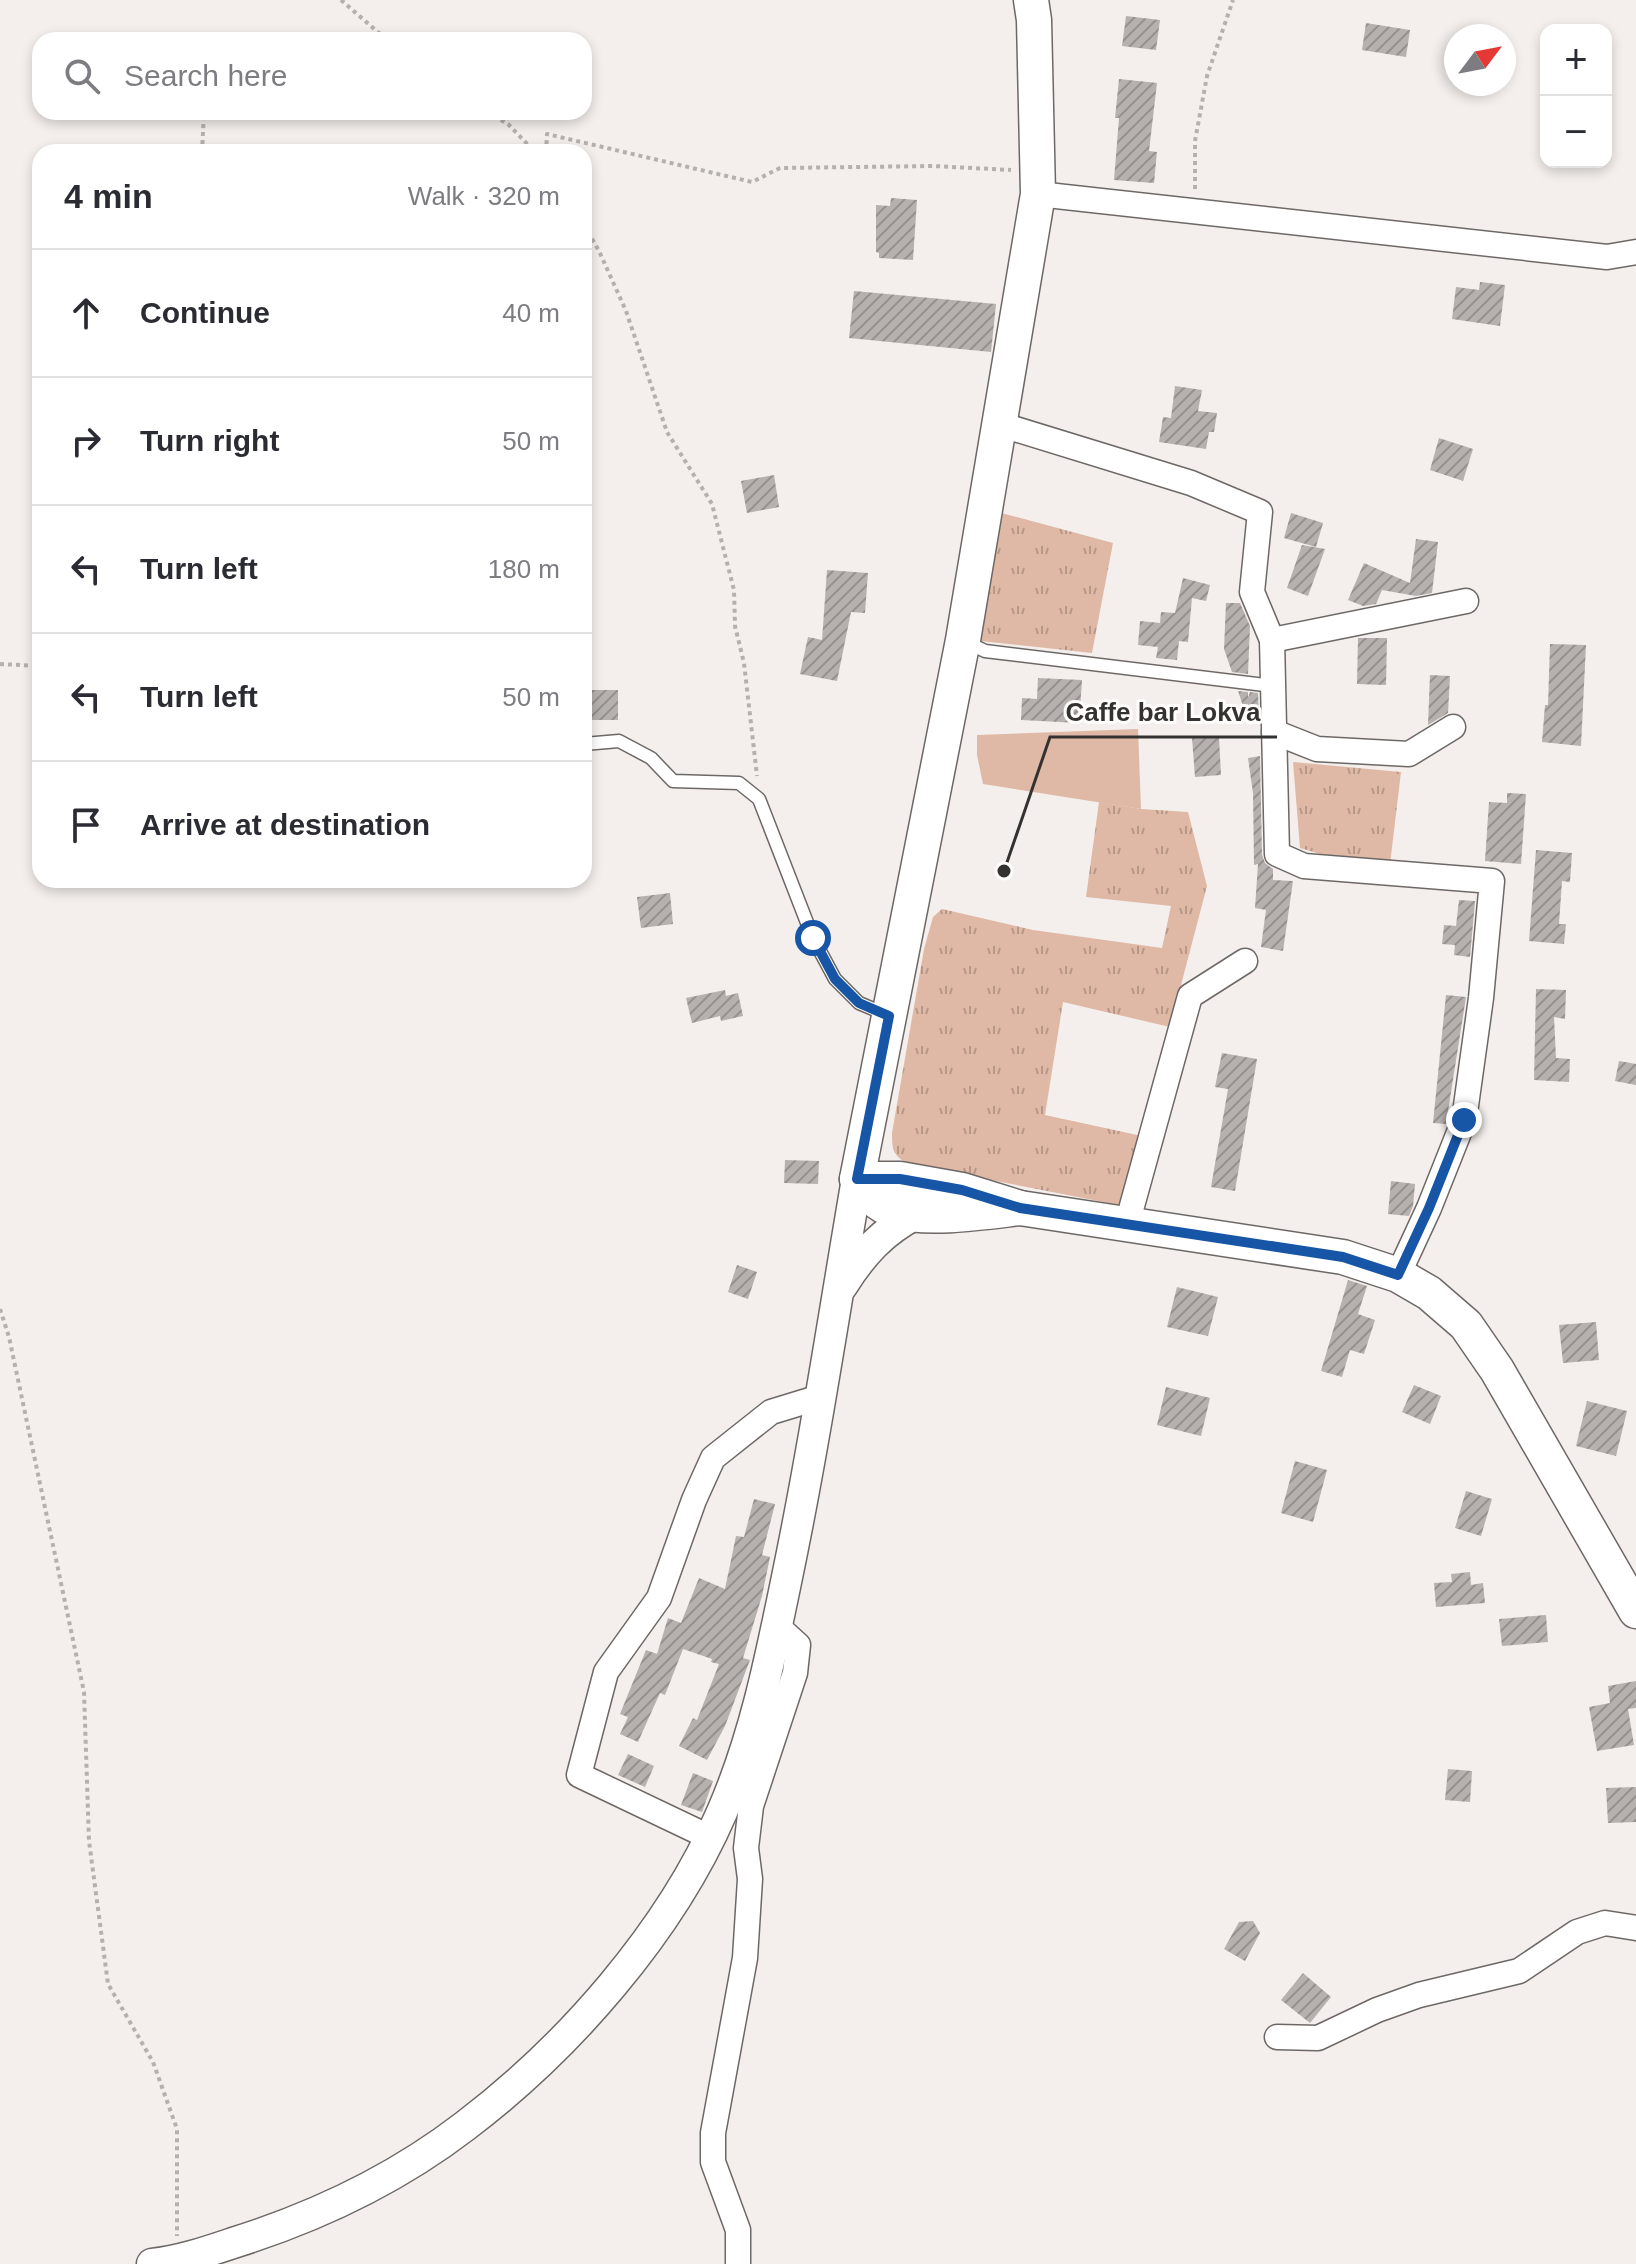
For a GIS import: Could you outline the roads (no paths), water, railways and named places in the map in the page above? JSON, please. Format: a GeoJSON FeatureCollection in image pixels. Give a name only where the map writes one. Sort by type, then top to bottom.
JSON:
{"type":"FeatureCollection","features":[{"type":"Feature","properties":{"kind":"main road"},"geometry":{"type":"LineString","coordinates":[[1020,1208],[916,1214],[894,1211],[877,1203],[857,1179],[963,640],[1038,182],[1031,0]]}},
{"type":"Feature","properties":{"kind":"main road"},"geometry":{"type":"LineString","coordinates":[[857,1179],[900,1179],[947,1187],[1020,1208],[1343,1257],[1398,1275],[1429,1293],[1466,1325],[1497,1370],[1636,1611]]}},
{"type":"Feature","properties":{"kind":"street"},"geometry":{"type":"LineString","coordinates":[[1038,182],[1196,212],[1607,257],[1636,252]]}},
{"type":"Feature","properties":{"kind":"street"},"geometry":{"type":"LineString","coordinates":[[999,424],[1191,483],[1260,512],[1252,592],[1272,640],[1277,854],[1304,866],[1492,881],[1481,998],[1464,1120],[1398,1275]]}},
{"type":"Feature","properties":{"kind":"street"},"geometry":{"type":"LineString","coordinates":[[1272,640],[1466,601]]}},
{"type":"Feature","properties":{"kind":"street"},"geometry":{"type":"LineString","coordinates":[[1274,732],[1317,749],[1409,754],[1453,727]]}},
{"type":"Feature","properties":{"kind":"street"},"geometry":{"type":"LineString","coordinates":[[1127,1224],[1190,996],[1245,961]]}},
{"type":"Feature","properties":{"kind":"street"},"geometry":{"type":"LineString","coordinates":[[168,2263],[315,2214],[390,2177],[439,2146],[510,2092],[565,2038],[613,1985],[662,1920],[721,1813],[766,1681],[805,1494],[857,1179]]}},
{"type":"Feature","properties":{"kind":"street"},"geometry":{"type":"LineString","coordinates":[[837,1294],[869,1247],[889,1230],[916,1214]]}},
{"type":"Feature","properties":{"kind":"street"},"geometry":{"type":"LineString","coordinates":[[709,1837],[579,1775],[606,1672],[659,1598],[694,1500],[713,1458],[771,1412],[820,1397]]}},
{"type":"Feature","properties":{"kind":"street"},"geometry":{"type":"LineString","coordinates":[[738,2264],[738,2230],[713,2162],[713,2133],[745,1958],[750,1879],[746,1848],[751,1806],[795,1673],[798,1645],[777,1626]]}},
{"type":"Feature","properties":{"kind":"street"},"geometry":{"type":"LineString","coordinates":[[1277,2037],[1318,2038],[1377,2010],[1419,1995],[1519,1971],[1577,1932],[1605,1923],[1636,1928]]}},
{"type":"Feature","properties":{"kind":"lane"},"geometry":{"type":"LineString","coordinates":[[963,640],[985,651],[1273,686]]}},
{"type":"Feature","properties":{"kind":"lane"},"geometry":{"type":"LineString","coordinates":[[592,743],[619,741],[651,758],[673,781],[739,783],[759,799],[813,938],[835,979],[859,1003],[889,1016]]}},
{"type":"Feature","properties":{"kind":"place","name":"Caffe bar Lokva"},"geometry":{"type":"Point","coordinates":[1004,871]}}]}
